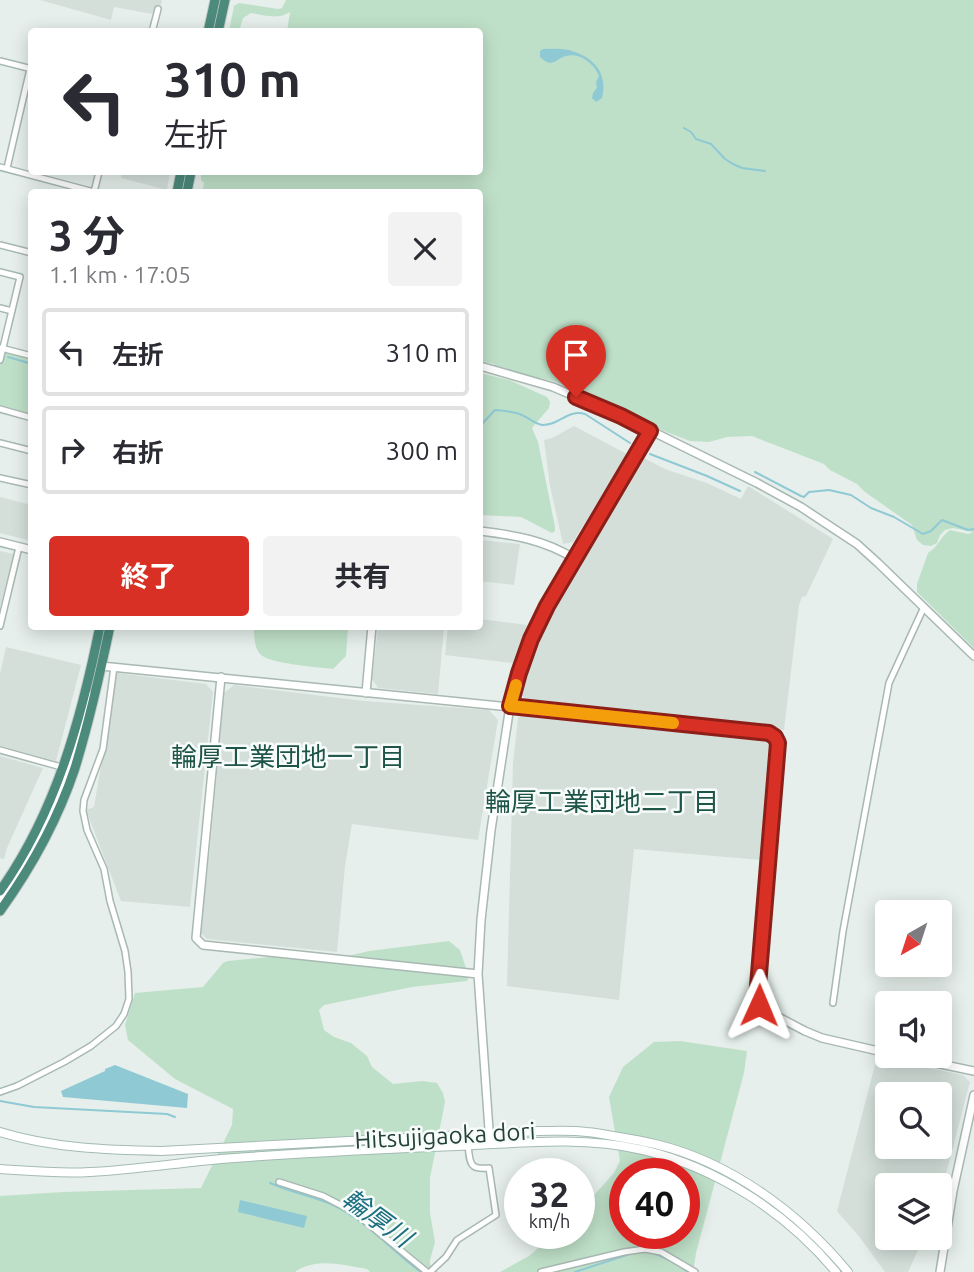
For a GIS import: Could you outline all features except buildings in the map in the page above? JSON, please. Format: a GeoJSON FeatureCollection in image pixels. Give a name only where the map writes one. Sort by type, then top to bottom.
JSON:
{"type":"FeatureCollection","features":[{"type":"Feature","properties":{"kind":"highway"},"geometry":{"type":"LineString","coordinates":[[209,28],[215,0]]}},
{"type":"Feature","properties":{"kind":"highway"},"geometry":{"type":"LineString","coordinates":[[219,28],[225,0]]}},
{"type":"Feature","properties":{"kind":"highway"},"geometry":{"type":"LineString","coordinates":[[0,914],[38,852],[60,806],[99,630]]}},
{"type":"Feature","properties":{"kind":"highway"},"geometry":{"type":"LineString","coordinates":[[0,891],[33,838],[69,768],[102,666],[109,630]]}},
{"type":"Feature","properties":{"kind":"main road"},"geometry":{"type":"LineString","coordinates":[[0,900],[37,839],[69,768]]}},
{"type":"Feature","properties":{"kind":"main road","name":"Hitsujigaoka dori"},"geometry":{"type":"LineString","coordinates":[[0,1132],[45,1143],[111,1150],[161,1151],[539,1130],[588,1132],[656,1144],[730,1174],[781,1207],[817,1238],[848,1272]]}},
{"type":"Feature","properties":{"kind":"main road","name":"Hitsujigaoka dori"},"geometry":{"type":"LineString","coordinates":[[0,1169],[89,1172],[222,1159],[543,1140],[591,1143],[642,1150],[683,1163],[729,1184],[793,1227],[836,1272]]}},
{"type":"Feature","properties":{"kind":"street"},"geometry":{"type":"LineString","coordinates":[[153,28],[158,9]]}},
{"type":"Feature","properties":{"kind":"street"},"geometry":{"type":"LineString","coordinates":[[0,61],[28,68]]}},
{"type":"Feature","properties":{"kind":"street"},"geometry":{"type":"LineString","coordinates":[[28,80],[4,168],[28,174]]}},
{"type":"Feature","properties":{"kind":"street"},"geometry":{"type":"LineString","coordinates":[[31,175],[83,189]]}},
{"type":"Feature","properties":{"kind":"street"},"geometry":{"type":"LineString","coordinates":[[50,180],[51,175]]}},
{"type":"Feature","properties":{"kind":"street"},"geometry":{"type":"LineString","coordinates":[[0,245],[28,252]]}},
{"type":"Feature","properties":{"kind":"street"},"geometry":{"type":"LineString","coordinates":[[0,272],[20,277],[0,360]]}},
{"type":"Feature","properties":{"kind":"street"},"geometry":{"type":"LineString","coordinates":[[0,308],[12,311]]}},
{"type":"Feature","properties":{"kind":"street"},"geometry":{"type":"LineString","coordinates":[[1,348],[28,355]]}},
{"type":"Feature","properties":{"kind":"street"},"geometry":{"type":"LineString","coordinates":[[483,367],[553,387],[621,416],[801,507],[856,544],[974,656]]}},
{"type":"Feature","properties":{"kind":"street"},"geometry":{"type":"LineString","coordinates":[[0,409],[28,417]]}},
{"type":"Feature","properties":{"kind":"street"},"geometry":{"type":"LineString","coordinates":[[490,1144],[478,974],[488,855],[510,706],[532,637],[547,606],[650,431]]}},
{"type":"Feature","properties":{"kind":"street"},"geometry":{"type":"LineString","coordinates":[[0,443],[28,450]]}},
{"type":"Feature","properties":{"kind":"street"},"geometry":{"type":"LineString","coordinates":[[0,478],[28,484]]}},
{"type":"Feature","properties":{"kind":"street"},"geometry":{"type":"LineString","coordinates":[[483,531],[530,539],[558,549],[575,559]]}},
{"type":"Feature","properties":{"kind":"street"},"geometry":{"type":"LineString","coordinates":[[0,542],[28,549]]}},
{"type":"Feature","properties":{"kind":"street"},"geometry":{"type":"LineString","coordinates":[[0,626],[19,547]]}},
{"type":"Feature","properties":{"kind":"street"},"geometry":{"type":"LineString","coordinates":[[833,1003],[843,931],[889,683],[924,607]]}},
{"type":"Feature","properties":{"kind":"street"},"geometry":{"type":"LineString","coordinates":[[366,693],[372,630]]}},
{"type":"Feature","properties":{"kind":"street"},"geometry":{"type":"LineString","coordinates":[[102,666],[769,733],[778,743],[757,998],[759,1005],[822,1038],[875,1050]]}},
{"type":"Feature","properties":{"kind":"street"},"geometry":{"type":"LineString","coordinates":[[0,1092],[17,1086],[91,1046],[116,1026],[129,999],[125,951],[110,901],[104,869],[82,811],[103,749],[114,667]]}},
{"type":"Feature","properties":{"kind":"street"},"geometry":{"type":"LineString","coordinates":[[221,677],[196,938],[199,942],[203,945],[478,974]]}},
{"type":"Feature","properties":{"kind":"street"},"geometry":{"type":"LineString","coordinates":[[0,750],[69,768]]}},
{"type":"Feature","properties":{"kind":"street"},"geometry":{"type":"LineString","coordinates":[[952,1066],[974,1071]]}},
{"type":"Feature","properties":{"kind":"street"},"geometry":{"type":"LineString","coordinates":[[940,1272],[953,1191],[974,1095]]}},
{"type":"Feature","properties":{"kind":"street"},"geometry":{"type":"LineString","coordinates":[[279,1182],[323,1196],[354,1212],[429,1272],[446,1257],[457,1240],[496,1215],[489,1168],[478,1169],[472,1164],[469,1160],[468,1145]]}},
{"type":"Feature","properties":{"kind":"street"},"geometry":{"type":"LineString","coordinates":[[541,1272],[645,1249],[661,1252],[695,1272]]}},
{"type":"Feature","properties":{"kind":"shaded area"},"geometry":{"type":"Polygon","coordinates":[[[40,0],[162,0],[158,15],[114,7],[111,20],[40,0]]]}},
{"type":"Feature","properties":{"kind":"shaded area"},"geometry":{"type":"Polygon","coordinates":[[[122,175],[170,175],[167,189],[121,178],[122,175]]]}},
{"type":"Feature","properties":{"kind":"shaded area"},"geometry":{"type":"Polygon","coordinates":[[[574,426],[627,454],[573,542],[563,544],[550,486],[544,440],[574,426]]]}},
{"type":"Feature","properties":{"kind":"shaded area"},"geometry":{"type":"Polygon","coordinates":[[[644,458],[741,499],[748,486],[833,539],[806,596],[802,597],[799,605],[784,730],[528,703],[522,695],[536,646],[551,610],[644,458]]]}},
{"type":"Feature","properties":{"kind":"shaded area"},"geometry":{"type":"Polygon","coordinates":[[[0,497],[28,504],[28,540],[0,533],[0,497]]]}},
{"type":"Feature","properties":{"kind":"shaded area"},"geometry":{"type":"Polygon","coordinates":[[[483,540],[520,544],[514,585],[483,581],[483,540]]]}},
{"type":"Feature","properties":{"kind":"shaded area"},"geometry":{"type":"Polygon","coordinates":[[[0,551],[14,554],[0,608],[0,551]]]}},
{"type":"Feature","properties":{"kind":"shaded area"},"geometry":{"type":"Polygon","coordinates":[[[483,619],[527,625],[513,663],[445,655],[448,630],[483,630],[483,619]]]}},
{"type":"Feature","properties":{"kind":"shaded area"},"geometry":{"type":"Polygon","coordinates":[[[378,630],[444,630],[438,694],[378,688],[372,679],[378,630]]]}},
{"type":"Feature","properties":{"kind":"shaded area"},"geometry":{"type":"Polygon","coordinates":[[[6,647],[81,665],[56,761],[0,746],[0,674],[6,647]]]}},
{"type":"Feature","properties":{"kind":"shaded area"},"geometry":{"type":"Polygon","coordinates":[[[117,673],[206,684],[213,692],[190,907],[121,901],[86,810],[94,807],[117,673]]]}},
{"type":"Feature","properties":{"kind":"shaded area"},"geometry":{"type":"Polygon","coordinates":[[[234,685],[364,701],[489,710],[498,720],[478,840],[352,824],[337,952],[207,939],[200,932],[224,693],[234,685]]]}},
{"type":"Feature","properties":{"kind":"shaded area"},"geometry":{"type":"Polygon","coordinates":[[[523,715],[764,740],[770,746],[761,860],[634,849],[619,1000],[507,986],[513,763],[518,718],[523,715]]]}},
{"type":"Feature","properties":{"kind":"shaded area"},"geometry":{"type":"Polygon","coordinates":[[[0,756],[43,768],[4,859],[0,858],[0,756]]]}},
{"type":"Feature","properties":{"kind":"shaded area"},"geometry":{"type":"Polygon","coordinates":[[[875,1065],[875,1068],[930,1068],[963,1075],[970,1082],[952,1151],[952,1082],[875,1082],[875,1159],[950,1159],[946,1173],[875,1173],[875,1250],[918,1250],[908,1272],[885,1272],[837,1211],[875,1065]]]}},
{"type":"Feature","properties":{"kind":"green space"},"geometry":{"type":"Polygon","coordinates":[[[286,0],[974,0],[974,648],[917,592],[917,584],[928,553],[950,530],[968,534],[973,532],[953,528],[945,530],[937,543],[931,546],[923,545],[917,540],[912,525],[857,484],[824,464],[752,436],[727,437],[709,442],[690,441],[554,381],[517,374],[483,362],[483,189],[203,189],[201,175],[483,175],[483,28],[287,28],[290,12],[276,16],[251,13],[243,18],[240,28],[230,28],[234,6],[239,3],[282,8],[286,0]]]}},
{"type":"Feature","properties":{"kind":"green space"},"geometry":{"type":"Polygon","coordinates":[[[3,348],[28,355],[28,417],[0,409],[0,359],[3,348]]]}},
{"type":"Feature","properties":{"kind":"green space"},"geometry":{"type":"Polygon","coordinates":[[[483,374],[509,380],[547,397],[550,402],[549,408],[532,428],[538,442],[555,531],[552,533],[521,517],[483,515],[483,374]]]}},
{"type":"Feature","properties":{"kind":"green space"},"geometry":{"type":"Polygon","coordinates":[[[254,630],[348,630],[346,656],[333,669],[273,660],[260,654],[254,630]]]}},
{"type":"Feature","properties":{"kind":"green space"},"geometry":{"type":"Polygon","coordinates":[[[449,941],[460,950],[469,977],[467,981],[412,987],[324,1005],[319,1010],[324,1030],[351,1043],[367,1056],[372,1067],[393,1084],[422,1081],[437,1083],[443,1093],[445,1102],[430,1178],[430,1213],[435,1242],[430,1265],[438,1272],[370,1272],[367,1269],[321,1263],[303,1267],[295,1272],[0,1272],[0,1196],[201,1188],[232,1125],[233,1109],[175,1079],[128,1040],[125,1025],[135,993],[203,987],[223,963],[228,961],[298,954],[323,962],[369,951],[449,941]]]}},
{"type":"Feature","properties":{"kind":"green space"},"geometry":{"type":"Polygon","coordinates":[[[680,1041],[747,1051],[744,1073],[700,1238],[700,1158],[619,1158],[609,1097],[623,1067],[654,1042],[680,1041]]]}},
{"type":"Feature","properties":{"kind":"green space"},"geometry":{"type":"Polygon","coordinates":[[[609,1179],[609,1249],[697,1249],[693,1272],[500,1272],[537,1249],[595,1249],[595,1194],[609,1179]]]}},
{"type":"Feature","properties":{"kind":"water"},"geometry":{"type":"Polygon","coordinates":[[[569,50],[587,58],[601,74],[602,98],[596,102],[592,98],[599,76],[590,63],[571,55],[551,63],[540,57],[540,51],[569,50]]]}},
{"type":"Feature","properties":{"kind":"water"},"geometry":{"type":"Polygon","coordinates":[[[115,1065],[188,1094],[187,1108],[63,1097],[61,1091],[115,1065]]]}},
{"type":"Feature","properties":{"kind":"water"},"geometry":{"type":"Polygon","coordinates":[[[240,1200],[307,1216],[304,1228],[238,1212],[240,1200]]]}},
{"type":"Feature","properties":{"kind":"waterway"},"geometry":{"type":"LineString","coordinates":[[684,128],[696,139],[711,144],[733,164],[765,171]]}},
{"type":"Feature","properties":{"kind":"waterway"},"geometry":{"type":"LineString","coordinates":[[8,357],[28,363]]}},
{"type":"Feature","properties":{"kind":"waterway"},"geometry":{"type":"LineString","coordinates":[[483,423],[495,410],[519,414],[542,425],[579,413],[585,414],[630,443]]}},
{"type":"Feature","properties":{"kind":"waterway"},"geometry":{"type":"LineString","coordinates":[[650,454],[740,491]]}},
{"type":"Feature","properties":{"kind":"waterway"},"geometry":{"type":"LineString","coordinates":[[755,472],[804,497],[809,492],[829,490],[851,495],[923,534],[931,531],[942,520],[968,530],[974,529]]}},
{"type":"Feature","properties":{"kind":"waterway"},"geometry":{"type":"LineString","coordinates":[[0,1101],[34,1107],[167,1114],[175,1117]]}},
{"type":"Feature","properties":{"kind":"waterway","name":"輪厚川"},"geometry":{"type":"LineString","coordinates":[[270,1183],[345,1211],[421,1272]]}},
{"type":"Feature","properties":{"kind":"waterway","name":"輪厚川"},"geometry":{"type":"LineString","coordinates":[[575,1272],[630,1254]]}},
{"type":"Feature","properties":{"kind":"waterway","name":"輪厚川"},"geometry":{"type":"LineString","coordinates":[[656,1254],[688,1272]]}},
{"type":"Feature","properties":{"kind":"slow traffic"},"geometry":{"type":"LineString","coordinates":[[516,685],[510,706],[673,723]]}},
{"type":"Feature","properties":{"kind":"district","name":"輪厚工業団地一丁目"},"geometry":{"type":"Point","coordinates":[288,757]}},
{"type":"Feature","properties":{"kind":"district","name":"輪厚工業団地二丁目"},"geometry":{"type":"Point","coordinates":[602,802]}},
{"type":"Feature","properties":{"kind":"route"},"geometry":{"type":"LineString","coordinates":[[576,397],[650,431],[547,606],[531,639],[510,706],[769,733],[775,737],[778,743],[757,998],[759,1005]]}}]}
